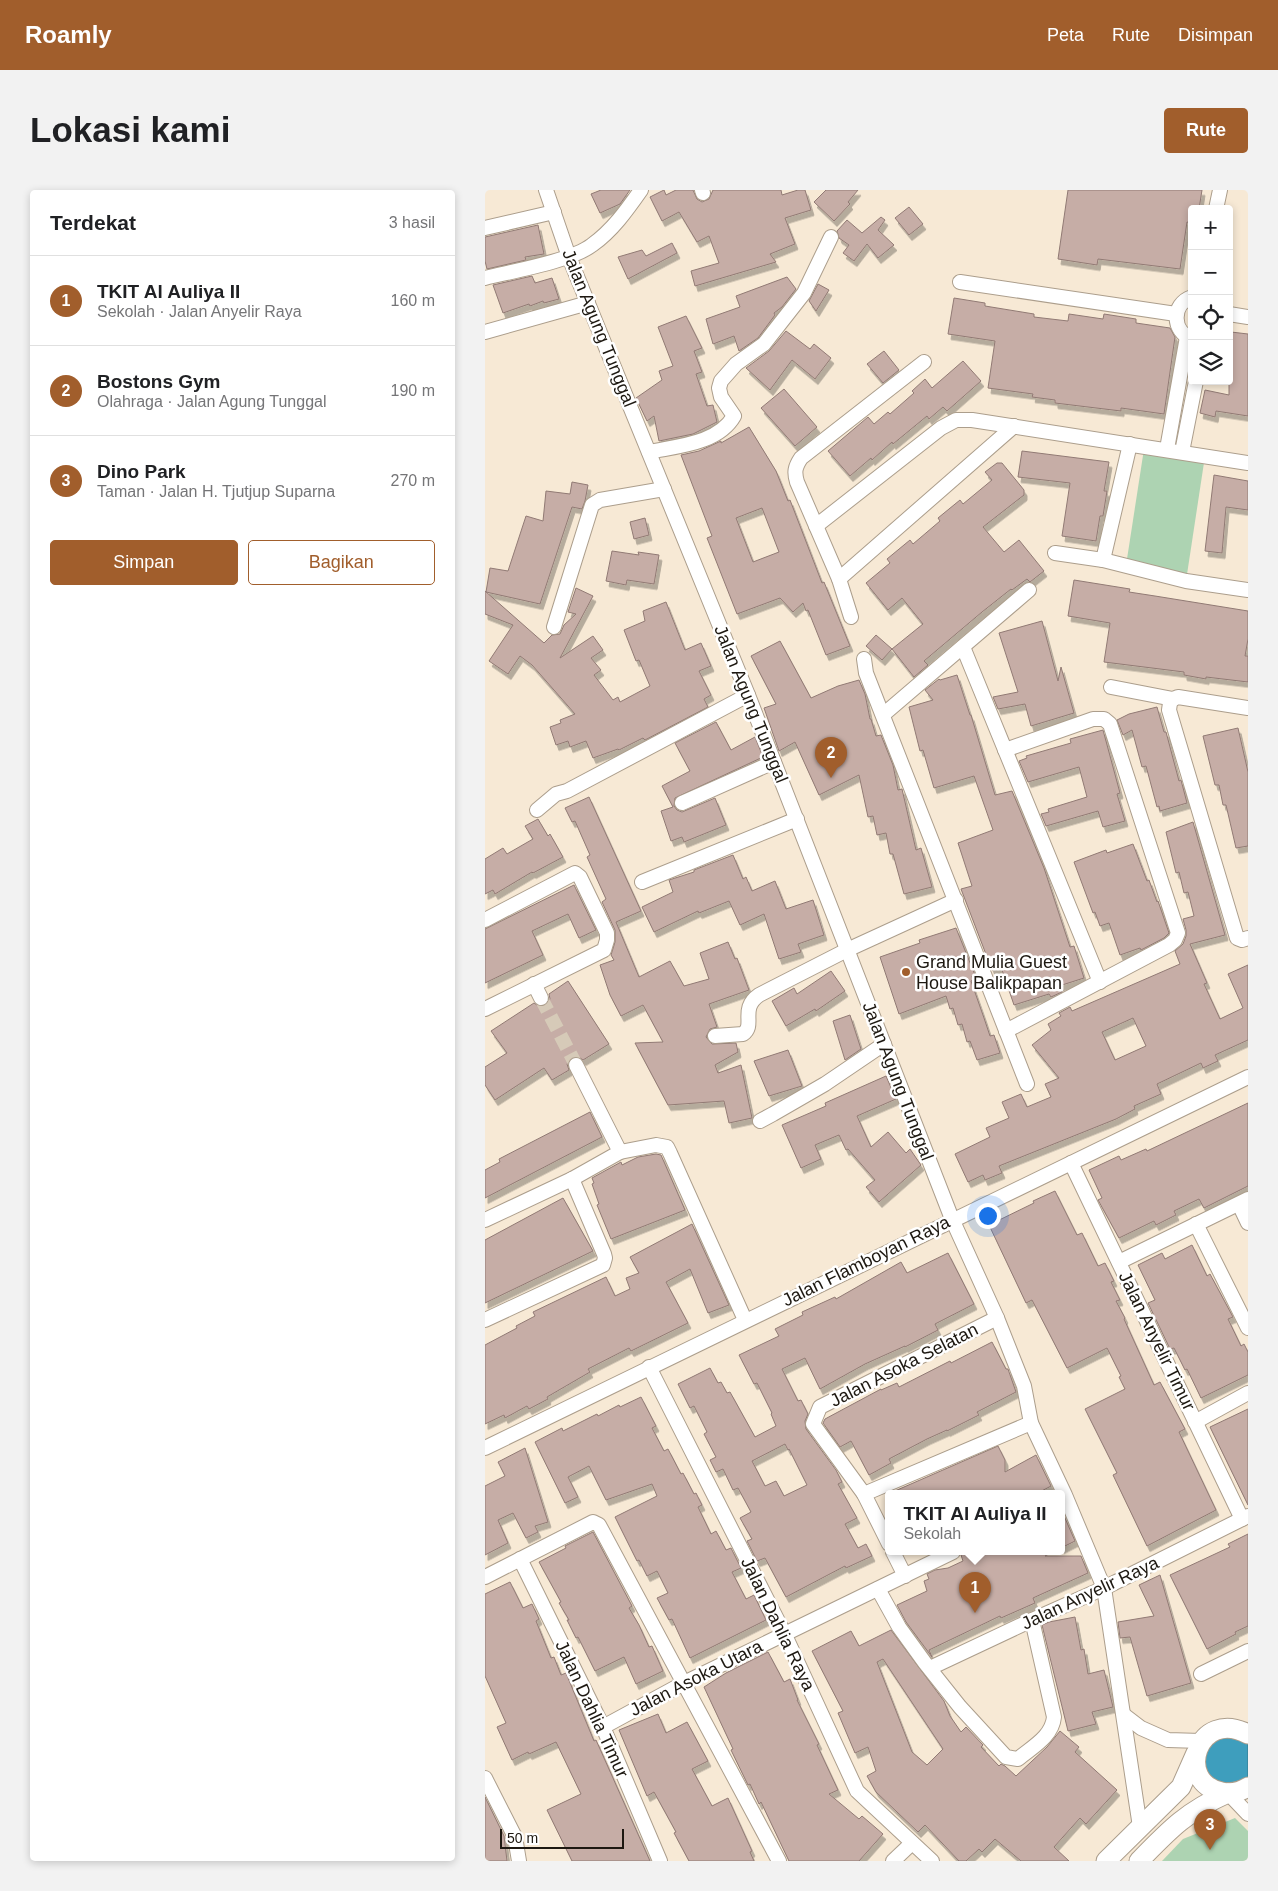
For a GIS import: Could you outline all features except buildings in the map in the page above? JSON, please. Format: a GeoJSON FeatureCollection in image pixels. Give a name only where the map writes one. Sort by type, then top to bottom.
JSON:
{"type":"FeatureCollection","features":[{"type":"Feature","properties":{"kind":"main road"},"geometry":{"type":"LineString","coordinates":[[1106,1861],[1181,1787],[1199,1747],[1212,1732],[1225,1727],[1248,1724]]}},
{"type":"Feature","properties":{"kind":"main road"},"geometry":{"type":"LineString","coordinates":[[1225,1727],[1238,1729],[1248,1734]]}},
{"type":"Feature","properties":{"kind":"main road"},"geometry":{"type":"LineString","coordinates":[[1199,1747],[1195,1764],[1202,1780],[1216,1791],[1228,1794]]}},
{"type":"Feature","properties":{"kind":"main road"},"geometry":{"type":"LineString","coordinates":[[1139,1861],[1176,1823],[1211,1801],[1248,1787]]}},
{"type":"Feature","properties":{"kind":"street","name":"Jalan Agung Tunggal"},"geometry":{"type":"LineString","coordinates":[[546,190],[569,257],[749,695],[952,1219],[997,1318],[1024,1386],[1031,1423],[1060,1490]]}},
{"type":"Feature","properties":{"kind":"street"},"geometry":{"type":"LineString","coordinates":[[485,278],[569,257],[591,246],[611,229],[641,190]]}},
{"type":"Feature","properties":{"kind":"street"},"geometry":{"type":"LineString","coordinates":[[1217,205],[1219,190]]}},
{"type":"Feature","properties":{"kind":"street"},"geometry":{"type":"LineString","coordinates":[[485,228],[554,212]]}},
{"type":"Feature","properties":{"kind":"street"},"geometry":{"type":"LineString","coordinates":[[649,452],[701,441],[716,433],[731,421],[734,416],[721,397],[719,388],[721,381],[736,364],[764,344],[804,293],[831,237]]}},
{"type":"Feature","properties":{"kind":"street"},"geometry":{"type":"LineString","coordinates":[[960,282],[1176,314]]}},
{"type":"Feature","properties":{"kind":"street"},"geometry":{"type":"LineString","coordinates":[[1188,299],[1183,302],[1176,314],[1178,327],[1188,336]]}},
{"type":"Feature","properties":{"kind":"street"},"geometry":{"type":"LineString","coordinates":[[485,332],[588,303]]}},
{"type":"Feature","properties":{"kind":"street"},"geometry":{"type":"LineString","coordinates":[[1233,315],[1248,317]]}},
{"type":"Feature","properties":{"kind":"street"},"geometry":{"type":"LineString","coordinates":[[1167,449],[1190,340]]}},
{"type":"Feature","properties":{"kind":"street"},"geometry":{"type":"LineString","coordinates":[[851,617],[839,579],[795,473],[796,466],[801,458],[924,362]]}},
{"type":"Feature","properties":{"kind":"street"},"geometry":{"type":"LineString","coordinates":[[1182,452],[1195,385]]}},
{"type":"Feature","properties":{"kind":"street"},"geometry":{"type":"LineString","coordinates":[[816,526],[941,428],[956,420],[972,420],[1014,426],[1248,463]]}},
{"type":"Feature","properties":{"kind":"street"},"geometry":{"type":"LineString","coordinates":[[839,579],[1014,426]]}},
{"type":"Feature","properties":{"kind":"street"},"geometry":{"type":"LineString","coordinates":[[1103,560],[1130,444]]}},
{"type":"Feature","properties":{"kind":"street"},"geometry":{"type":"LineString","coordinates":[[554,627],[592,505],[600,500],[664,489]]}},
{"type":"Feature","properties":{"kind":"street"},"geometry":{"type":"LineString","coordinates":[[1055,553],[1103,560],[1185,581],[1248,590]]}},
{"type":"Feature","properties":{"kind":"street"},"geometry":{"type":"LineString","coordinates":[[884,714],[1029,590]]}},
{"type":"Feature","properties":{"kind":"street"},"geometry":{"type":"LineString","coordinates":[[963,647],[1100,982]]}},
{"type":"Feature","properties":{"kind":"street"},"geometry":{"type":"LineString","coordinates":[[864,659],[866,672],[1027,1084]]}},
{"type":"Feature","properties":{"kind":"street"},"geometry":{"type":"LineString","coordinates":[[1111,687],[1173,699],[1178,697],[1248,708]]}},
{"type":"Feature","properties":{"kind":"street"},"geometry":{"type":"LineString","coordinates":[[537,810],[556,794],[567,791],[749,695]]}},
{"type":"Feature","properties":{"kind":"street"},"geometry":{"type":"LineString","coordinates":[[1173,699],[1169,710],[1237,938],[1244,940],[1248,938]]}},
{"type":"Feature","properties":{"kind":"street"},"geometry":{"type":"LineString","coordinates":[[1005,750],[1093,719],[1103,719],[1110,724],[1178,933],[1175,940],[1169,945],[1006,1031]]}},
{"type":"Feature","properties":{"kind":"street"},"geometry":{"type":"LineString","coordinates":[[682,803],[775,762]]}},
{"type":"Feature","properties":{"kind":"street"},"geometry":{"type":"LineString","coordinates":[[642,882],[797,820]]}},
{"type":"Feature","properties":{"kind":"street"},"geometry":{"type":"LineString","coordinates":[[485,920],[575,873],[580,877],[607,933],[605,950],[485,1009]]}},
{"type":"Feature","properties":{"kind":"street"},"geometry":{"type":"LineString","coordinates":[[715,1036],[743,1034],[749,1027],[749,1006],[753,1000],[847,950],[956,900]]}},
{"type":"Feature","properties":{"kind":"street"},"geometry":{"type":"LineString","coordinates":[[534,984],[541,998]]}},
{"type":"Feature","properties":{"kind":"street"},"geometry":{"type":"LineString","coordinates":[[760,1121],[825,1084],[884,1044]]}},
{"type":"Feature","properties":{"kind":"street"},"geometry":{"type":"LineString","coordinates":[[576,1065],[620,1152]]}},
{"type":"Feature","properties":{"kind":"street","name":"Jalan Flamboyan Raya"},"geometry":{"type":"LineString","coordinates":[[485,1448],[952,1219],[1248,1077]]}},
{"type":"Feature","properties":{"kind":"street"},"geometry":{"type":"LineString","coordinates":[[485,1220],[572,1180],[620,1152],[656,1145],[667,1148],[745,1320]]}},
{"type":"Feature","properties":{"kind":"street","name":"Jalan Anyelir Timur"},"geometry":{"type":"LineString","coordinates":[[1071,1163],[1195,1422],[1245,1517]]}},
{"type":"Feature","properties":{"kind":"street"},"geometry":{"type":"LineString","coordinates":[[485,1320],[603,1265],[604,1254],[572,1180]]}},
{"type":"Feature","properties":{"kind":"street"},"geometry":{"type":"LineString","coordinates":[[1119,1262],[1243,1202],[1248,1223]]}},
{"type":"Feature","properties":{"kind":"street"},"geometry":{"type":"LineString","coordinates":[[1196,1224],[1248,1328]]}},
{"type":"Feature","properties":{"kind":"street","name":"Jalan Asoka Selatan"},"geometry":{"type":"LineString","coordinates":[[885,1536],[864,1494],[813,1424],[820,1407],[997,1318]]}},
{"type":"Feature","properties":{"kind":"street","name":"Jalan Dahlia Raya"},"geometry":{"type":"LineString","coordinates":[[649,1367],[784,1633],[857,1791],[932,1861]]}},
{"type":"Feature","properties":{"kind":"street"},"geometry":{"type":"LineString","coordinates":[[1195,1422],[1248,1393]]}},
{"type":"Feature","properties":{"kind":"street"},"geometry":{"type":"LineString","coordinates":[[864,1494],[1031,1423]]}},
{"type":"Feature","properties":{"kind":"street","name":"Jalan Agung Tunggal"},"geometry":{"type":"LineString","coordinates":[[1065,1500],[1104,1588],[1140,1827]]}},
{"type":"Feature","properties":{"kind":"street","name":"Jalan Anyelir Raya"},"geometry":{"type":"LineString","coordinates":[[930,1668],[1104,1588],[1245,1517]]}},
{"type":"Feature","properties":{"kind":"street"},"geometry":{"type":"LineString","coordinates":[[485,1577],[593,1522],[597,1523],[779,1861]]}},
{"type":"Feature","properties":{"kind":"street"},"geometry":{"type":"LineString","coordinates":[[894,1555],[905,1576]]}},
{"type":"Feature","properties":{"kind":"street","name":"Jalan Asoka Utara"},"geometry":{"type":"LineString","coordinates":[[603,1727],[684,1683],[784,1633],[947,1555]]}},
{"type":"Feature","properties":{"kind":"street","name":"Jalan Dahlia Timur"},"geometry":{"type":"LineString","coordinates":[[520,1559],[603,1727],[660,1861]]}},
{"type":"Feature","properties":{"kind":"street"},"geometry":{"type":"LineString","coordinates":[[878,1589],[899,1627],[960,1707],[1006,1758],[1013,1760],[1018,1759],[1050,1732],[1054,1717],[1032,1620]]}},
{"type":"Feature","properties":{"kind":"street"},"geometry":{"type":"LineString","coordinates":[[1201,1674],[1248,1651]]}},
{"type":"Feature","properties":{"kind":"street"},"geometry":{"type":"LineString","coordinates":[[1124,1715],[1141,1728],[1168,1740],[1199,1747]]}},
{"type":"Feature","properties":{"kind":"street"},"geometry":{"type":"LineString","coordinates":[[485,1778],[515,1836],[519,1861]]}},
{"type":"Feature","properties":{"kind":"street"},"geometry":{"type":"LineString","coordinates":[[1228,1794],[1248,1814]]}},
{"type":"Feature","properties":{"kind":"street"},"geometry":{"type":"LineString","coordinates":[[893,1861],[912,1843]]}},
{"type":"Feature","properties":{"kind":"green space"},"geometry":{"type":"Polygon","coordinates":[[[1144,449],[1205,456],[1186,581],[1125,572],[1144,449]]]}},
{"type":"Feature","properties":{"kind":"green space"},"geometry":{"type":"Polygon","coordinates":[[[1235,1818],[1248,1831],[1248,1861],[1162,1861],[1183,1839],[1235,1818]]]}},
{"type":"Feature","properties":{"kind":"water"},"geometry":{"type":"Polygon","coordinates":[[[1214,1735],[1248,1739],[1248,1783],[1211,1785],[1201,1750],[1214,1735]]]}},
{"type":"Feature","properties":{"kind":"tunnel"},"geometry":{"type":"LineString","coordinates":[[541,998],[576,1065]]}},
{"type":"Feature","properties":{"kind":"place","name":"Bostons Gym"},"geometry":{"type":"Point","coordinates":[831,778]}},
{"type":"Feature","properties":{"kind":"place","name":"Grand Mulia Guest House Balikpapan"},"geometry":{"type":"Point","coordinates":[906,972]}},
{"type":"Feature","properties":{"kind":"place","name":"TKIT Al Auliya II"},"geometry":{"type":"Point","coordinates":[975,1613]}},
{"type":"Feature","properties":{"kind":"place","name":"Dino Park"},"geometry":{"type":"Point","coordinates":[1210,1850]}}]}
